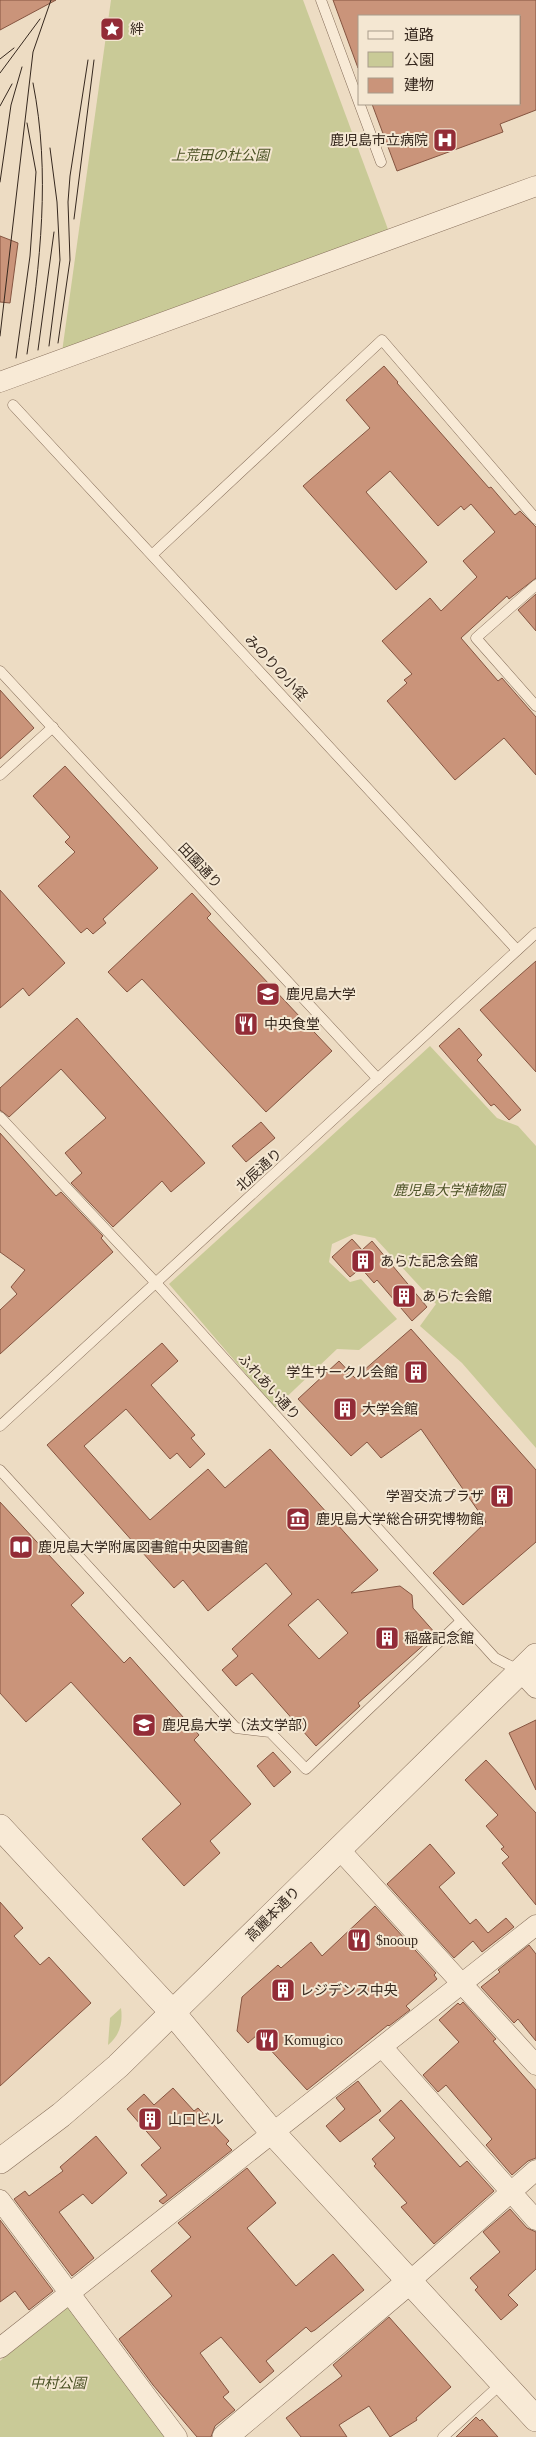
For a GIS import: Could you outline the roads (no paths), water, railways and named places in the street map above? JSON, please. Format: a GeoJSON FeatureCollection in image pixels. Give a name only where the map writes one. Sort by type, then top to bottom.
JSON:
{"type":"FeatureCollection","features":[{"type":"Feature","properties":{"kind":"street"},"geometry":{"type":"LineString","coordinates":[[0,382],[536,186]]}},
{"type":"Feature","properties":{"kind":"street","name":"高麗本通り"},"geometry":{"type":"LineString","coordinates":[[0,2161],[61,2115],[118,2066],[339,1849],[531,1672]]}},
{"type":"Feature","properties":{"kind":"street"},"geometry":{"type":"LineString","coordinates":[[0,1827],[173,2013],[273,2133],[536,2419]]}},
{"type":"Feature","properties":{"kind":"street"},"geometry":{"type":"LineString","coordinates":[[339,1849],[536,2065]]}},
{"type":"Feature","properties":{"kind":"street"},"geometry":{"type":"LineString","coordinates":[[0,2348],[382,2048],[536,1924]]}},
{"type":"Feature","properties":{"kind":"street"},"geometry":{"type":"LineString","coordinates":[[382,2048],[536,2220]]}},
{"type":"Feature","properties":{"kind":"street"},"geometry":{"type":"LineString","coordinates":[[225,2437],[410,2281],[536,2170]]}},
{"type":"Feature","properties":{"kind":"street"},"geometry":{"type":"LineString","coordinates":[[0,2200],[177,2437]]}},
{"type":"Feature","properties":{"kind":"lane"},"geometry":{"type":"LineString","coordinates":[[321,0],[358,100]]}},
{"type":"Feature","properties":{"kind":"lane"},"geometry":{"type":"LineString","coordinates":[[360,105],[381,162]]}},
{"type":"Feature","properties":{"kind":"lane"},"geometry":{"type":"LineString","coordinates":[[153,554],[382,340],[536,518]]}},
{"type":"Feature","properties":{"kind":"lane","name":"みのりの小径"},"geometry":{"type":"LineString","coordinates":[[13,405],[518,950]]}},
{"type":"Feature","properties":{"kind":"lane"},"geometry":{"type":"LineString","coordinates":[[536,585],[476,638],[536,706]]}},
{"type":"Feature","properties":{"kind":"lane","name":"田園通り"},"geometry":{"type":"LineString","coordinates":[[0,671],[378,1079]]}},
{"type":"Feature","properties":{"kind":"lane"},"geometry":{"type":"LineString","coordinates":[[0,775],[53,727]]}},
{"type":"Feature","properties":{"kind":"lane","name":"北辰通り"},"geometry":{"type":"LineString","coordinates":[[0,1426],[536,933]]}},
{"type":"Feature","properties":{"kind":"lane","name":"ふれあい通り"},"geometry":{"type":"LineString","coordinates":[[0,1117],[156,1283],[495,1658],[531,1672]]}},
{"type":"Feature","properties":{"kind":"lane"},"geometry":{"type":"LineString","coordinates":[[0,1470],[236,1728],[270,1732],[306,1769],[461,1621]]}},
{"type":"Feature","properties":{"kind":"lane"},"geometry":{"type":"LineString","coordinates":[[443,2437],[503,2383]]}},
{"type":"Feature","properties":{"kind":"tram line"},"geometry":{"type":"LineString","coordinates":[[0,336],[33,52],[51,0]]}},
{"type":"Feature","properties":{"kind":"tram line"},"geometry":{"type":"LineString","coordinates":[[0,73],[40,19]]}},
{"type":"Feature","properties":{"kind":"tram line"},"geometry":{"type":"LineString","coordinates":[[0,59],[14,48]]}},
{"type":"Feature","properties":{"kind":"tram line"},"geometry":{"type":"LineString","coordinates":[[58,343],[70,260],[68,202],[70,176],[88,60]]}},
{"type":"Feature","properties":{"kind":"tram line"},"geometry":{"type":"LineString","coordinates":[[74,219],[94,60]]}},
{"type":"Feature","properties":{"kind":"tram line"},"geometry":{"type":"LineString","coordinates":[[0,182],[11,105],[22,67]]}},
{"type":"Feature","properties":{"kind":"tram line"},"geometry":{"type":"LineString","coordinates":[[27,354],[42,218],[41,151],[33,83]]}},
{"type":"Feature","properties":{"kind":"tram line"},"geometry":{"type":"LineString","coordinates":[[0,106],[12,84]]}},
{"type":"Feature","properties":{"kind":"tram line"},"geometry":{"type":"LineString","coordinates":[[16,358],[30,256],[36,172],[27,123]]}},
{"type":"Feature","properties":{"kind":"tram line"},"geometry":{"type":"LineString","coordinates":[[49,346],[60,260],[57,202],[50,148]]}},
{"type":"Feature","properties":{"kind":"tram line"},"geometry":{"type":"LineString","coordinates":[[38,350],[54,232]]}},
{"type":"Feature","properties":{"kind":"place","name":"絆"},"geometry":{"type":"Point","coordinates":[112,29]}},
{"type":"Feature","properties":{"kind":"place","name":"鹿児島市立病院"},"geometry":{"type":"Point","coordinates":[445,140]}},
{"type":"Feature","properties":{"kind":"place","name":"鹿児島大学"},"geometry":{"type":"Point","coordinates":[268,994]}},
{"type":"Feature","properties":{"kind":"place","name":"中央食堂"},"geometry":{"type":"Point","coordinates":[246,1024]}},
{"type":"Feature","properties":{"kind":"place","name":"あらた記念会館"},"geometry":{"type":"Point","coordinates":[363,1261]}},
{"type":"Feature","properties":{"kind":"place","name":"あらた会館"},"geometry":{"type":"Point","coordinates":[404,1296]}},
{"type":"Feature","properties":{"kind":"place","name":"学生サークル会館"},"geometry":{"type":"Point","coordinates":[416,1372]}},
{"type":"Feature","properties":{"kind":"place","name":"大学会館"},"geometry":{"type":"Point","coordinates":[345,1409]}},
{"type":"Feature","properties":{"kind":"place","name":"学習交流プラザ"},"geometry":{"type":"Point","coordinates":[502,1496]}},
{"type":"Feature","properties":{"kind":"place","name":"鹿児島大学総合研究博物館"},"geometry":{"type":"Point","coordinates":[298,1519]}},
{"type":"Feature","properties":{"kind":"place","name":"鹿児島大学附属図書館中央図書館"},"geometry":{"type":"Point","coordinates":[21,1547]}},
{"type":"Feature","properties":{"kind":"place","name":"稲盛記念館"},"geometry":{"type":"Point","coordinates":[387,1638]}},
{"type":"Feature","properties":{"kind":"place","name":"鹿児島大学（法文学部）"},"geometry":{"type":"Point","coordinates":[144,1725]}},
{"type":"Feature","properties":{"kind":"place","name":"$nooup"},"geometry":{"type":"Point","coordinates":[359,1940]}},
{"type":"Feature","properties":{"kind":"place","name":"レジデンス中央"},"geometry":{"type":"Point","coordinates":[283,1990]}},
{"type":"Feature","properties":{"kind":"place","name":"Komugico"},"geometry":{"type":"Point","coordinates":[267,2040]}},
{"type":"Feature","properties":{"kind":"place","name":"山口ビル"},"geometry":{"type":"Point","coordinates":[150,2119]}},
{"type":"Feature","properties":{"kind":"park label","name":"上荒田の杜公園"},"geometry":{"type":"Point","coordinates":[220,155]}},
{"type":"Feature","properties":{"kind":"park label","name":"鹿児島大学植物園"},"geometry":{"type":"Point","coordinates":[449,1190]}},
{"type":"Feature","properties":{"kind":"park label","name":"中村公園"},"geometry":{"type":"Point","coordinates":[58,2383]}}]}
